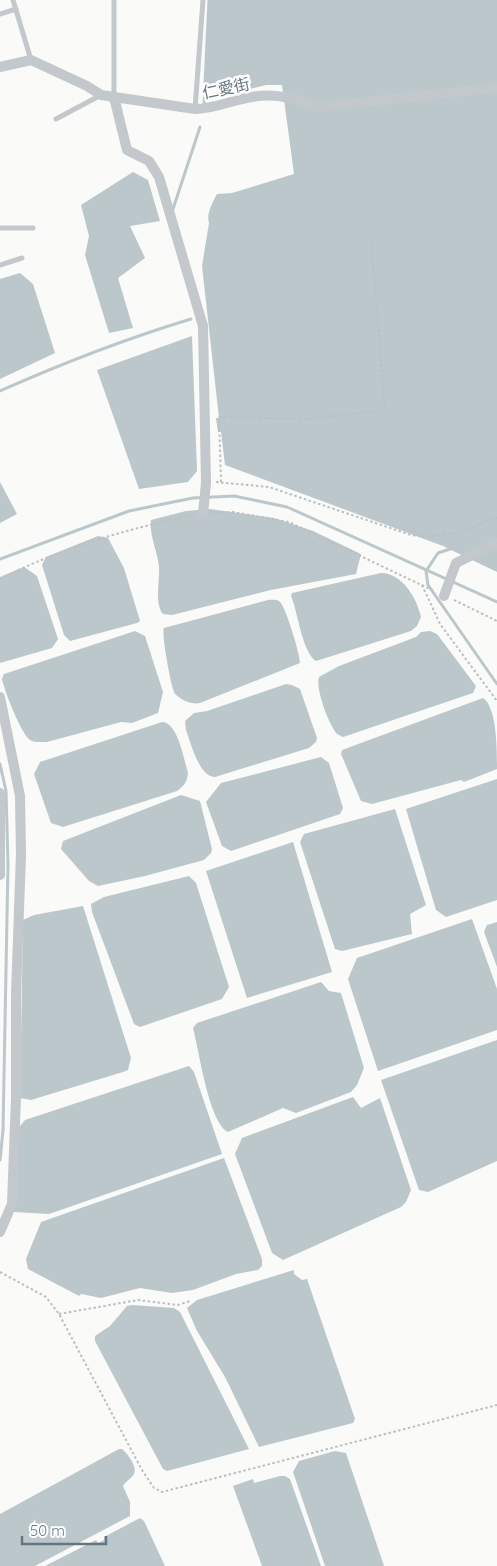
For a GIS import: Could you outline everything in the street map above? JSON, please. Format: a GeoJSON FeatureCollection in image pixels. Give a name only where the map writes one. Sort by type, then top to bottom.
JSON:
{"type":"FeatureCollection","features":[{"type":"Feature","properties":{"kind":"street","name":"仁愛街"},"geometry":{"type":"LineString","coordinates":[[31,60],[87,86],[101,95],[195,109],[206,109],[253,96],[299,99],[316,107],[497,88]]}},
{"type":"Feature","properties":{"kind":"street"},"geometry":{"type":"LineString","coordinates":[[0,67],[31,60]]}},
{"type":"Feature","properties":{"kind":"street"},"geometry":{"type":"LineString","coordinates":[[114,97],[127,150],[149,160],[160,177],[203,326],[206,483],[203,510]]}},
{"type":"Feature","properties":{"kind":"street"},"geometry":{"type":"LineString","coordinates":[[444,596],[456,563],[497,543]]}},
{"type":"Feature","properties":{"kind":"street"},"geometry":{"type":"LineString","coordinates":[[0,697],[20,796],[22,854],[16,994],[16,1098],[12,1204],[0,1232]]}},
{"type":"Feature","properties":{"kind":"street"},"geometry":{"type":"LineString","coordinates":[[0,793],[0,875]]}},
{"type":"Feature","properties":{"kind":"lane"},"geometry":{"type":"LineString","coordinates":[[13,0],[31,60]]}},
{"type":"Feature","properties":{"kind":"lane"},"geometry":{"type":"LineString","coordinates":[[114,0],[114,97]]}},
{"type":"Feature","properties":{"kind":"lane"},"geometry":{"type":"LineString","coordinates":[[195,109],[203,0]]}},
{"type":"Feature","properties":{"kind":"lane"},"geometry":{"type":"LineString","coordinates":[[0,14],[16,10]]}},
{"type":"Feature","properties":{"kind":"lane"},"geometry":{"type":"LineString","coordinates":[[56,119],[101,95]]}},
{"type":"Feature","properties":{"kind":"lane"},"geometry":{"type":"LineString","coordinates":[[0,228],[33,228]]}},
{"type":"Feature","properties":{"kind":"lane"},"geometry":{"type":"LineString","coordinates":[[0,264],[22,258]]}},
{"type":"Feature","properties":{"kind":"path"},"geometry":{"type":"LineString","coordinates":[[221,482],[219,417],[310,419],[385,410],[370,238]]}},
{"type":"Feature","properties":{"kind":"path"},"geometry":{"type":"LineString","coordinates":[[206,483],[221,482],[269,487],[411,535],[428,538],[441,537],[497,518]]}},
{"type":"Feature","properties":{"kind":"path"},"geometry":{"type":"LineString","coordinates":[[0,579],[27,566],[130,529],[203,510],[234,512],[289,522],[497,621]]}},
{"type":"Feature","properties":{"kind":"path"},"geometry":{"type":"LineString","coordinates":[[422,585],[440,624],[497,701]]}},
{"type":"Feature","properties":{"kind":"path"},"geometry":{"type":"LineString","coordinates":[[0,1272],[46,1297],[59,1314],[142,1470],[154,1488],[162,1492],[497,1405]]}},
{"type":"Feature","properties":{"kind":"path"},"geometry":{"type":"LineString","coordinates":[[59,1314],[138,1300],[178,1305],[190,1302]]}},
{"type":"Feature","properties":{"kind":"shaded area"},"geometry":{"type":"Polygon","coordinates":[[[210,0],[497,0],[497,572],[443,546],[225,465],[221,432],[218,432],[216,418],[219,418],[202,266],[209,212],[217,194],[232,193],[294,174],[282,85],[266,85],[225,95],[218,85],[205,85],[210,0]]]}},
{"type":"Feature","properties":{"kind":"shaded area"},"geometry":{"type":"Polygon","coordinates":[[[133,172],[148,180],[160,221],[130,226],[145,258],[118,278],[133,328],[109,333],[85,255],[89,236],[81,205],[133,172]]]}},
{"type":"Feature","properties":{"kind":"shaded area"},"geometry":{"type":"Polygon","coordinates":[[[20,273],[33,284],[55,353],[0,379],[0,279],[20,273]]]}},
{"type":"Feature","properties":{"kind":"shaded area"},"geometry":{"type":"Polygon","coordinates":[[[192,336],[197,471],[188,482],[139,489],[97,370],[192,336]]]}},
{"type":"Feature","properties":{"kind":"shaded area"},"geometry":{"type":"Polygon","coordinates":[[[0,482],[17,514],[0,523],[0,482]]]}},
{"type":"Feature","properties":{"kind":"shaded area"},"geometry":{"type":"Polygon","coordinates":[[[210,509],[274,518],[313,531],[361,554],[356,574],[271,590],[172,615],[163,614],[159,604],[159,567],[151,532],[151,520],[186,511],[210,509]]]}},
{"type":"Feature","properties":{"kind":"shaded area"},"geometry":{"type":"Polygon","coordinates":[[[98,536],[108,538],[124,568],[140,621],[70,641],[64,635],[42,565],[46,557],[98,536]]]}},
{"type":"Feature","properties":{"kind":"shaded area"},"geometry":{"type":"Polygon","coordinates":[[[24,567],[37,576],[58,639],[52,648],[0,663],[0,577],[24,567]]]}},
{"type":"Feature","properties":{"kind":"shaded area"},"geometry":{"type":"Polygon","coordinates":[[[381,573],[396,577],[412,595],[421,617],[417,626],[411,631],[316,661],[311,656],[304,641],[291,596],[292,593],[381,573]]]}},
{"type":"Feature","properties":{"kind":"shaded area"},"geometry":{"type":"Polygon","coordinates":[[[268,600],[277,600],[283,606],[298,651],[300,663],[200,703],[187,702],[175,694],[167,660],[164,628],[268,600]]]}},
{"type":"Feature","properties":{"kind":"shaded area"},"geometry":{"type":"Polygon","coordinates":[[[135,631],[145,636],[163,692],[158,713],[132,723],[121,722],[47,742],[30,740],[21,727],[9,700],[2,679],[4,674],[135,631]]]}},
{"type":"Feature","properties":{"kind":"shaded area"},"geometry":{"type":"Polygon","coordinates":[[[430,631],[437,634],[476,686],[473,693],[343,737],[337,734],[323,706],[318,682],[319,677],[339,666],[416,637],[421,632],[430,631]]]}},
{"type":"Feature","properties":{"kind":"shaded area"},"geometry":{"type":"Polygon","coordinates":[[[286,684],[300,689],[317,738],[316,742],[309,748],[215,777],[209,776],[200,766],[193,751],[185,721],[194,713],[207,711],[286,684]]]}},
{"type":"Feature","properties":{"kind":"shaded area"},"geometry":{"type":"Polygon","coordinates":[[[483,698],[488,703],[494,719],[497,769],[464,782],[461,780],[372,804],[361,801],[341,754],[342,750],[483,698]]]}},
{"type":"Feature","properties":{"kind":"shaded area"},"geometry":{"type":"Polygon","coordinates":[[[162,722],[172,728],[182,751],[188,773],[182,787],[177,791],[63,827],[51,823],[34,774],[40,762],[162,722]]]}},
{"type":"Feature","properties":{"kind":"shaded area"},"geometry":{"type":"Polygon","coordinates":[[[321,757],[329,763],[343,808],[340,814],[231,851],[222,846],[206,802],[221,783],[321,757]]]}},
{"type":"Feature","properties":{"kind":"shaded area"},"geometry":{"type":"Polygon","coordinates":[[[497,779],[497,900],[446,917],[436,910],[406,809],[497,779]]]}},
{"type":"Feature","properties":{"kind":"shaded area"},"geometry":{"type":"Polygon","coordinates":[[[181,795],[200,801],[212,849],[211,853],[204,860],[98,886],[89,881],[61,849],[63,841],[181,795]]]}},
{"type":"Feature","properties":{"kind":"shaded area"},"geometry":{"type":"Polygon","coordinates":[[[395,809],[426,905],[410,914],[412,934],[342,951],[335,949],[300,842],[304,834],[395,809]]]}},
{"type":"Feature","properties":{"kind":"shaded area"},"geometry":{"type":"Polygon","coordinates":[[[293,842],[332,972],[247,998],[206,871],[293,842]]]}},
{"type":"Feature","properties":{"kind":"shaded area"},"geometry":{"type":"Polygon","coordinates":[[[189,876],[196,883],[229,987],[222,999],[140,1027],[134,1024],[92,912],[91,904],[104,897],[189,876]]]}},
{"type":"Feature","properties":{"kind":"shaded area"},"geometry":{"type":"Polygon","coordinates":[[[83,906],[131,1058],[128,1070],[31,1100],[20,1098],[23,920],[34,915],[83,906]]]}},
{"type":"Feature","properties":{"kind":"shaded area"},"geometry":{"type":"Polygon","coordinates":[[[472,919],[497,989],[497,1030],[378,1071],[348,979],[357,958],[472,919]]]}},
{"type":"Feature","properties":{"kind":"shaded area"},"geometry":{"type":"Polygon","coordinates":[[[497,922],[497,967],[484,932],[487,925],[497,922]]]}},
{"type":"Feature","properties":{"kind":"shaded area"},"geometry":{"type":"Polygon","coordinates":[[[321,982],[329,991],[341,993],[364,1068],[357,1085],[351,1092],[296,1113],[283,1108],[228,1132],[221,1126],[210,1101],[193,1028],[197,1023],[321,982]]]}},
{"type":"Feature","properties":{"kind":"shaded area"},"geometry":{"type":"Polygon","coordinates":[[[497,1040],[497,1161],[428,1192],[419,1190],[381,1080],[497,1040]]]}},
{"type":"Feature","properties":{"kind":"shaded area"},"geometry":{"type":"Polygon","coordinates":[[[189,1066],[194,1072],[222,1154],[49,1214],[14,1212],[16,1131],[25,1120],[189,1066]]]}},
{"type":"Feature","properties":{"kind":"shaded area"},"geometry":{"type":"Polygon","coordinates":[[[353,1097],[361,1108],[380,1098],[411,1190],[406,1202],[401,1207],[283,1260],[272,1253],[235,1154],[242,1138],[353,1097]]]}},
{"type":"Feature","properties":{"kind":"shaded area"},"geometry":{"type":"Polygon","coordinates":[[[224,1158],[262,1259],[262,1266],[258,1270],[236,1274],[193,1290],[172,1293],[140,1288],[101,1298],[81,1294],[79,1296],[28,1269],[26,1259],[41,1222],[224,1158]]]}},
{"type":"Feature","properties":{"kind":"shaded area"},"geometry":{"type":"Polygon","coordinates":[[[294,1270],[294,1274],[302,1280],[307,1279],[355,1419],[353,1423],[259,1447],[225,1377],[197,1331],[187,1308],[197,1300],[294,1270]]]}},
{"type":"Feature","properties":{"kind":"shaded area"},"geometry":{"type":"Polygon","coordinates":[[[127,1306],[174,1308],[180,1312],[249,1449],[167,1471],[163,1469],[95,1341],[95,1336],[110,1326],[127,1306]]]}},
{"type":"Feature","properties":{"kind":"shaded area"},"geometry":{"type":"Polygon","coordinates":[[[122,1449],[127,1454],[135,1468],[134,1474],[123,1486],[130,1502],[130,1516],[35,1566],[0,1566],[0,1514],[122,1449]]]}},
{"type":"Feature","properties":{"kind":"shaded area"},"geometry":{"type":"Polygon","coordinates":[[[335,1451],[346,1453],[384,1566],[325,1566],[293,1472],[299,1461],[335,1451]]]}},
{"type":"Feature","properties":{"kind":"shaded area"},"geometry":{"type":"Polygon","coordinates":[[[280,1476],[290,1479],[321,1566],[262,1566],[233,1486],[253,1479],[254,1483],[280,1476]]]}},
{"type":"Feature","properties":{"kind":"shaded area"},"geometry":{"type":"Polygon","coordinates":[[[140,1518],[144,1521],[165,1566],[45,1566],[96,1540],[98,1543],[104,1540],[104,1537],[140,1518]]]}},
{"type":"Feature","properties":{"kind":"waterway"},"geometry":{"type":"LineString","coordinates":[[204,105],[209,0]]}},
{"type":"Feature","properties":{"kind":"waterway"},"geometry":{"type":"LineString","coordinates":[[173,209],[200,127]]}},
{"type":"Feature","properties":{"kind":"waterway"},"geometry":{"type":"LineString","coordinates":[[0,391],[94,352],[191,319]]}},
{"type":"Feature","properties":{"kind":"waterway"},"geometry":{"type":"LineString","coordinates":[[0,559],[129,511],[193,498],[234,496],[287,507],[497,602]]}},
{"type":"Feature","properties":{"kind":"waterway"},"geometry":{"type":"LineString","coordinates":[[453,548],[438,553],[426,571],[428,585],[497,684]]}},
{"type":"Feature","properties":{"kind":"waterway"},"geometry":{"type":"LineString","coordinates":[[0,764],[6,791],[8,864],[3,1130],[0,1160]]}}]}
